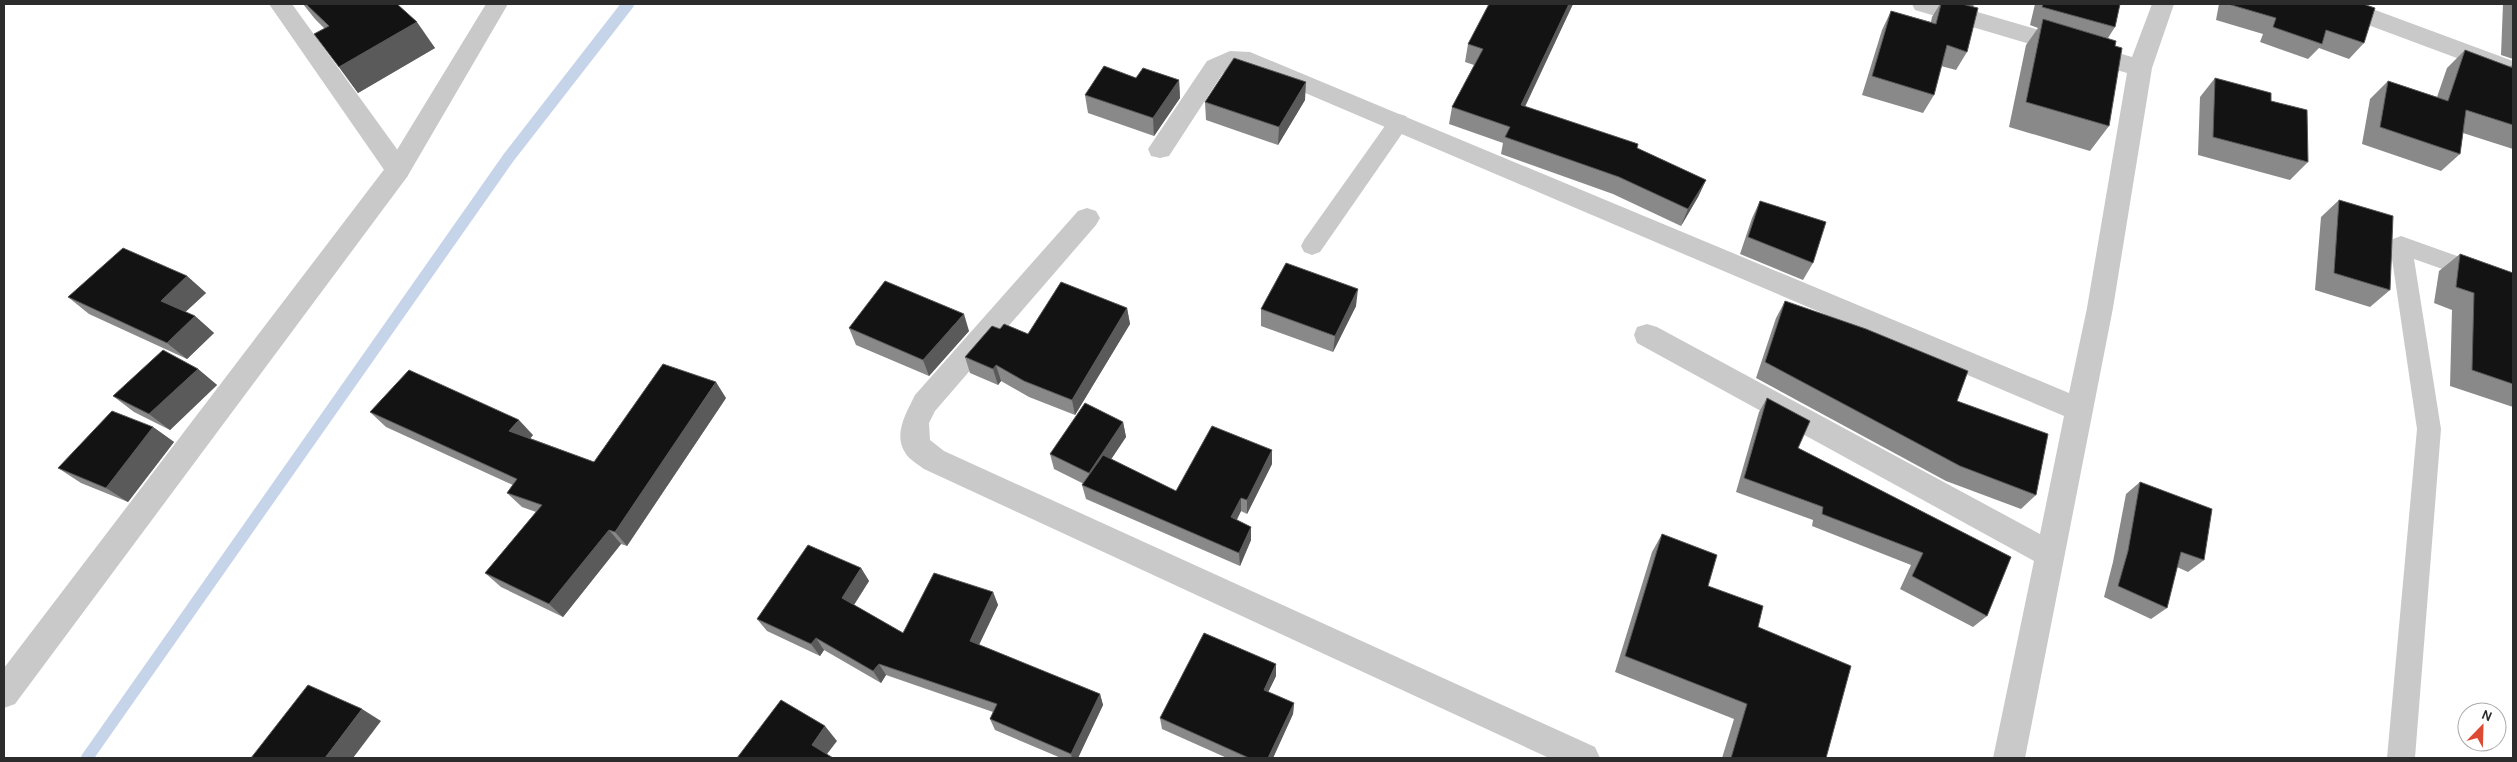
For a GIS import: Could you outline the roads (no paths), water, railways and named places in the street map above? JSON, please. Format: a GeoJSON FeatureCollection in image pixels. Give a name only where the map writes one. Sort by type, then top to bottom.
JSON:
{"type":"FeatureCollection","features":[{"type":"Feature","properties":{"kind":"street"},"geometry":{"type":"LineString","coordinates":[[280,4],[398,170]]}},
{"type":"Feature","properties":{"kind":"street"},"geometry":{"type":"LineString","coordinates":[[4,693],[398,170],[497,4]]}},
{"type":"Feature","properties":{"kind":"street"},"geometry":{"type":"LineString","coordinates":[[1923,4],[2140,68]]}},
{"type":"Feature","properties":{"kind":"street"},"geometry":{"type":"LineString","coordinates":[[2009,758],[2100,308],[2140,68],[2163,4]]}},
{"type":"Feature","properties":{"kind":"street"},"geometry":{"type":"LineString","coordinates":[[2336,4],[2513,70]]}},
{"type":"Feature","properties":{"kind":"street"},"geometry":{"type":"LineString","coordinates":[[1160,150],[1215,67],[1227,59],[1240,58],[1256,62],[2079,410]]}},
{"type":"Feature","properties":{"kind":"street"},"geometry":{"type":"LineString","coordinates":[[1087,218],[925,404],[915,423],[916,446],[934,460],[1584,758]]}},
{"type":"Feature","properties":{"kind":"street"},"geometry":{"type":"LineString","coordinates":[[1647,336],[2050,555]]}},
{"type":"Feature","properties":{"kind":"lane"},"geometry":{"type":"LineString","coordinates":[[1312,246],[1399,122]]}},
{"type":"Feature","properties":{"kind":"lane"},"geometry":{"type":"LineString","coordinates":[[2401,758],[2429,429],[2401,245],[2513,285]]}},
{"type":"Feature","properties":{"kind":"waterway"},"geometry":{"type":"LineString","coordinates":[[87,758],[509,157],[628,4]]}}]}
